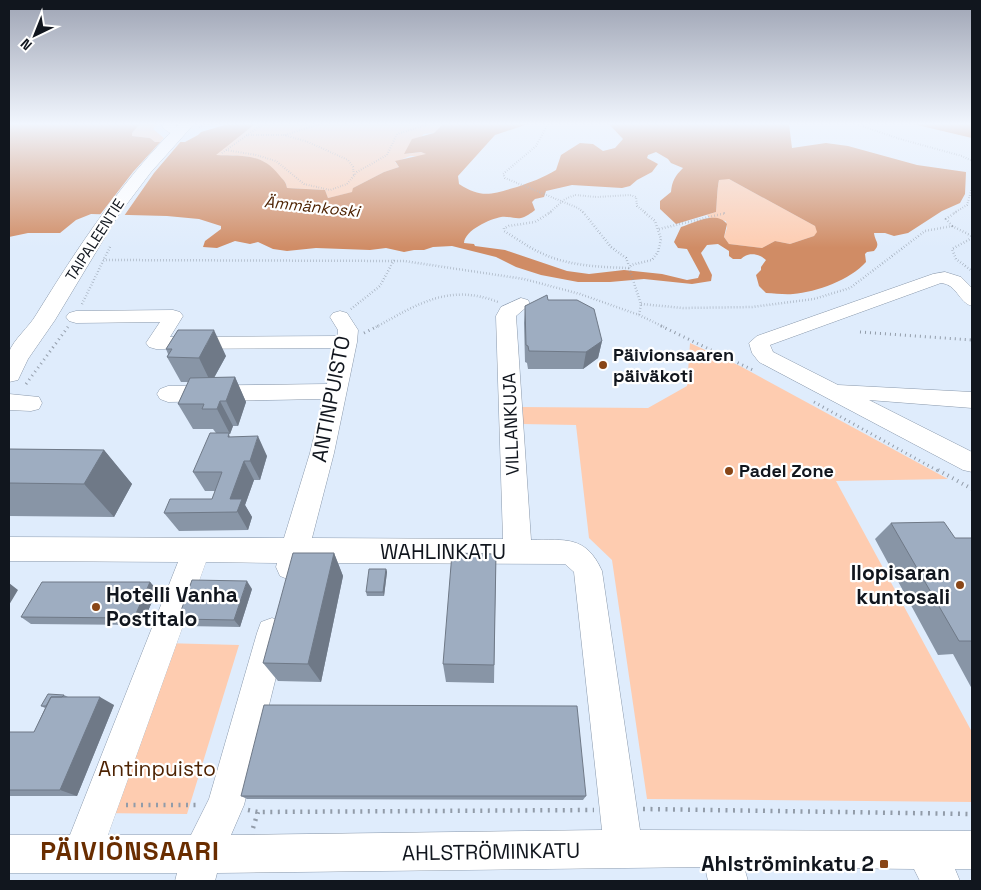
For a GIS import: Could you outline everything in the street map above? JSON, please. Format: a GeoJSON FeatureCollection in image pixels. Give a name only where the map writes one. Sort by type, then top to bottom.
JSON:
{"type":"FeatureCollection","features":[{"type":"Feature","properties":{"kind":"highway","name":"TAIPALEENTIE"},"geometry":{"type":"LineString","coordinates":[[10,368],[41,324],[108,217],[147,166]]}},
{"type":"Feature","properties":{"kind":"street"},"geometry":{"type":"LineString","coordinates":[[972,301],[956,282],[948,278],[939,278],[759,343],[762,353],[766,356],[972,463]]}},
{"type":"Feature","properties":{"kind":"street","name":"VILLANKUJA"},"geometry":{"type":"LineString","coordinates":[[517,306],[506,316],[514,516],[518,552]]}},
{"type":"Feature","properties":{"kind":"street"},"geometry":{"type":"LineString","coordinates":[[76,317],[173,316],[156,342],[195,342],[344,328]]}},
{"type":"Feature","properties":{"kind":"street","name":"ANTINPUISTO"},"geometry":{"type":"LineString","coordinates":[[199,868],[226,805],[322,453],[336,391],[344,328]]}},
{"type":"Feature","properties":{"kind":"street"},"geometry":{"type":"LineString","coordinates":[[833,390],[972,400]]}},
{"type":"Feature","properties":{"kind":"street"},"geometry":{"type":"LineString","coordinates":[[168,394],[336,391]]}},
{"type":"Feature","properties":{"kind":"street"},"geometry":{"type":"LineString","coordinates":[[9,402],[31,403]]}},
{"type":"Feature","properties":{"kind":"street","name":"WAHLINKATU"},"geometry":{"type":"LineString","coordinates":[[9,549],[567,552],[576,556],[585,563],[588,571],[624,850]]}},
{"type":"Feature","properties":{"kind":"street"},"geometry":{"type":"LineString","coordinates":[[82,852],[197,550]]}},
{"type":"Feature","properties":{"kind":"street","name":"AHLSTRÖMINKATU"},"geometry":{"type":"LineString","coordinates":[[9,854],[82,852],[199,868],[624,850],[724,865],[933,866],[972,850]]}},
{"type":"Feature","properties":{"kind":"path"},"geometry":{"type":"LineString","coordinates":[[282,166],[304,184],[330,190],[341,187],[351,181],[354,176],[370,166]]}},
{"type":"Feature","properties":{"kind":"path"},"geometry":{"type":"LineString","coordinates":[[352,166],[354,176]]}},
{"type":"Feature","properties":{"kind":"path"},"geometry":{"type":"LineString","coordinates":[[514,166],[503,174],[505,178],[578,208],[589,218],[611,247],[626,258],[641,304],[639,315]]}},
{"type":"Feature","properties":{"kind":"path"},"geometry":{"type":"LineString","coordinates":[[972,188],[972,196],[963,211],[946,219],[952,226],[972,237]]}},
{"type":"Feature","properties":{"kind":"path"},"geometry":{"type":"LineString","coordinates":[[574,194],[597,197],[632,195],[636,198],[637,206],[652,218],[659,229],[661,241],[654,259],[630,268],[594,267],[553,258],[540,253],[504,230],[514,224],[540,220],[574,194]]}},
{"type":"Feature","properties":{"kind":"path"},"geometry":{"type":"LineString","coordinates":[[659,229],[686,224],[708,216],[726,214]]}},
{"type":"Feature","properties":{"kind":"path"},"geometry":{"type":"LineString","coordinates":[[641,304],[683,308],[752,308],[814,300],[850,288],[925,231],[952,226]]}},
{"type":"Feature","properties":{"kind":"path"},"geometry":{"type":"LineString","coordinates":[[972,237],[952,249],[955,257],[972,271]]}},
{"type":"Feature","properties":{"kind":"path"},"geometry":{"type":"LineString","coordinates":[[103,260],[394,260],[448,267],[524,280],[580,294],[639,315],[757,371]]}},
{"type":"Feature","properties":{"kind":"path"},"geometry":{"type":"LineString","coordinates":[[344,328],[355,303],[378,288],[386,279],[394,260]]}},
{"type":"Feature","properties":{"kind":"path"},"geometry":{"type":"LineString","coordinates":[[344,328],[438,298],[472,294],[517,306]]}},
{"type":"Feature","properties":{"kind":"path"},"geometry":{"type":"LineString","coordinates":[[860,332],[972,340]]}},
{"type":"Feature","properties":{"kind":"path"},"geometry":{"type":"LineString","coordinates":[[810,400],[972,489]]}},
{"type":"Feature","properties":{"kind":"path"},"geometry":{"type":"LineString","coordinates":[[122,805],[226,805],[258,812],[618,809],[972,814]]}},
{"type":"Feature","properties":{"kind":"green space"},"geometry":{"type":"Polygon","coordinates":[[[269,166],[399,167],[384,172],[353,188],[353,192],[328,198],[325,190],[287,188],[284,181],[269,166]]]}},
{"type":"Feature","properties":{"kind":"green space"},"geometry":{"type":"Polygon","coordinates":[[[729,179],[815,226],[818,232],[814,236],[790,244],[775,241],[762,248],[729,244],[724,237],[727,228],[726,221],[710,218],[707,215],[716,212],[719,180],[729,179]]]}},
{"type":"Feature","properties":{"kind":"green space"},"geometry":{"type":"Polygon","coordinates":[[[690,343],[740,366],[948,479],[836,481],[972,732],[972,802],[647,799],[612,560],[589,538],[576,425],[522,424],[519,407],[648,408],[687,386],[690,343]]]}},
{"type":"Feature","properties":{"kind":"green space","name":"Antinpuisto"},"geometry":{"type":"Polygon","coordinates":[[[163,643],[239,645],[187,814],[96,813],[163,643]]]}},
{"type":"Feature","properties":{"kind":"water","name":"Ämmänkoski"},"geometry":{"type":"Polygon","coordinates":[[[9,166],[269,166],[284,181],[287,188],[325,190],[328,198],[352,192],[353,188],[384,172],[399,167],[398,166],[467,166],[458,176],[459,184],[474,192],[487,194],[527,183],[556,170],[557,166],[657,166],[652,172],[630,186],[622,188],[572,185],[546,191],[544,197],[535,199],[532,202],[535,210],[528,215],[519,218],[501,217],[491,220],[473,230],[465,238],[464,243],[505,250],[567,271],[589,274],[624,270],[662,274],[687,280],[698,278],[700,273],[687,249],[678,248],[674,242],[681,227],[705,219],[717,218],[727,224],[724,237],[729,244],[762,248],[775,241],[790,244],[814,236],[817,232],[815,226],[729,179],[719,180],[716,212],[676,224],[660,209],[660,201],[671,192],[674,179],[683,168],[677,166],[921,166],[966,172],[965,194],[960,203],[942,211],[908,233],[894,236],[885,233],[874,233],[877,244],[876,248],[874,251],[865,254],[866,262],[851,274],[822,288],[790,294],[766,293],[759,286],[756,275],[766,260],[757,255],[750,254],[741,259],[733,259],[729,256],[729,251],[718,244],[707,245],[701,253],[712,275],[711,281],[692,284],[644,279],[578,282],[541,275],[516,267],[496,257],[452,246],[404,252],[386,248],[370,250],[316,248],[287,251],[273,249],[258,242],[250,244],[235,241],[217,248],[203,247],[205,241],[221,229],[221,226],[199,219],[167,216],[91,214],[76,220],[60,233],[28,233],[9,237],[9,166]]]}},
{"type":"Feature","properties":{"kind":"pier"},"geometry":{"type":"Polygon","coordinates":[[[139,166],[160,166],[124,216],[99,216],[139,166]]]}},
{"type":"Feature","properties":{"kind":"building"},"geometry":{"type":"Polygon","coordinates":[[[547,295],[548,300],[577,300],[594,309],[602,341],[586,352],[529,351],[526,345],[525,306],[547,295]]]}},
{"type":"Feature","properties":{"kind":"building"},"geometry":{"type":"Polygon","coordinates":[[[178,330],[214,330],[199,358],[167,357],[172,349],[166,349],[178,330]]]}},
{"type":"Feature","properties":{"kind":"building"},"geometry":{"type":"Polygon","coordinates":[[[235,377],[226,401],[220,401],[217,409],[202,409],[204,404],[178,404],[190,378],[235,377]]]}},
{"type":"Feature","properties":{"kind":"building"},"geometry":{"type":"Polygon","coordinates":[[[210,433],[229,433],[228,437],[258,436],[250,461],[244,461],[230,499],[242,499],[237,512],[164,513],[170,499],[212,499],[222,472],[193,472],[210,433]]]}},
{"type":"Feature","properties":{"kind":"building"},"geometry":{"type":"Polygon","coordinates":[[[9,449],[104,450],[84,484],[9,483],[9,449]]]}},
{"type":"Feature","properties":{"kind":"building"},"geometry":{"type":"Polygon","coordinates":[[[944,522],[955,538],[972,538],[972,641],[959,641],[891,523],[944,522]]]}},
{"type":"Feature","properties":{"kind":"building"},"geometry":{"type":"Polygon","coordinates":[[[293,553],[334,553],[308,664],[263,663],[293,553]]]}},
{"type":"Feature","properties":{"kind":"building"},"geometry":{"type":"Polygon","coordinates":[[[452,553],[496,554],[494,665],[443,664],[452,553]]]}},
{"type":"Feature","properties":{"kind":"building"},"geometry":{"type":"Polygon","coordinates":[[[369,569],[386,569],[383,592],[366,592],[369,569]]]}},
{"type":"Feature","properties":{"kind":"building"},"geometry":{"type":"Polygon","coordinates":[[[192,580],[247,581],[234,620],[178,619],[192,580]]]}},
{"type":"Feature","properties":{"kind":"building","name":"Hotelli Vanha Postitalo"},"geometry":{"type":"Polygon","coordinates":[[[42,582],[150,582],[134,618],[21,617],[42,582]]]}},
{"type":"Feature","properties":{"kind":"building"},"geometry":{"type":"Polygon","coordinates":[[[48,694],[64,695],[62,697],[51,697],[46,706],[41,706],[48,694]]]}},
{"type":"Feature","properties":{"kind":"building"},"geometry":{"type":"Polygon","coordinates":[[[51,697],[100,697],[60,790],[9,790],[9,732],[34,732],[51,697]]]}},
{"type":"Feature","properties":{"kind":"building"},"geometry":{"type":"Polygon","coordinates":[[[264,705],[577,706],[586,796],[241,796],[264,705]]]}},
{"type":"Feature","properties":{"kind":"place","name":"Päivionsaaren päiväkoti"},"geometry":{"type":"Point","coordinates":[603,365]}},
{"type":"Feature","properties":{"kind":"place","name":"Padel Zone"},"geometry":{"type":"Point","coordinates":[729,471]}},
{"type":"Feature","properties":{"kind":"place","name":"Ilopisaran kuntosali"},"geometry":{"type":"Point","coordinates":[960,585]}},
{"type":"Feature","properties":{"kind":"place","name":"Hotelli Vanha Postitalo"},"geometry":{"type":"Point","coordinates":[96,607]}},
{"type":"Feature","properties":{"kind":"place","name":"Ahlströminkatu 2"},"geometry":{"type":"Point","coordinates":[884,864]}},
{"type":"Feature","properties":{"kind":"district","name":"PÄIVIÖNSAARI"},"geometry":{"type":"Point","coordinates":[130,851]}}]}
